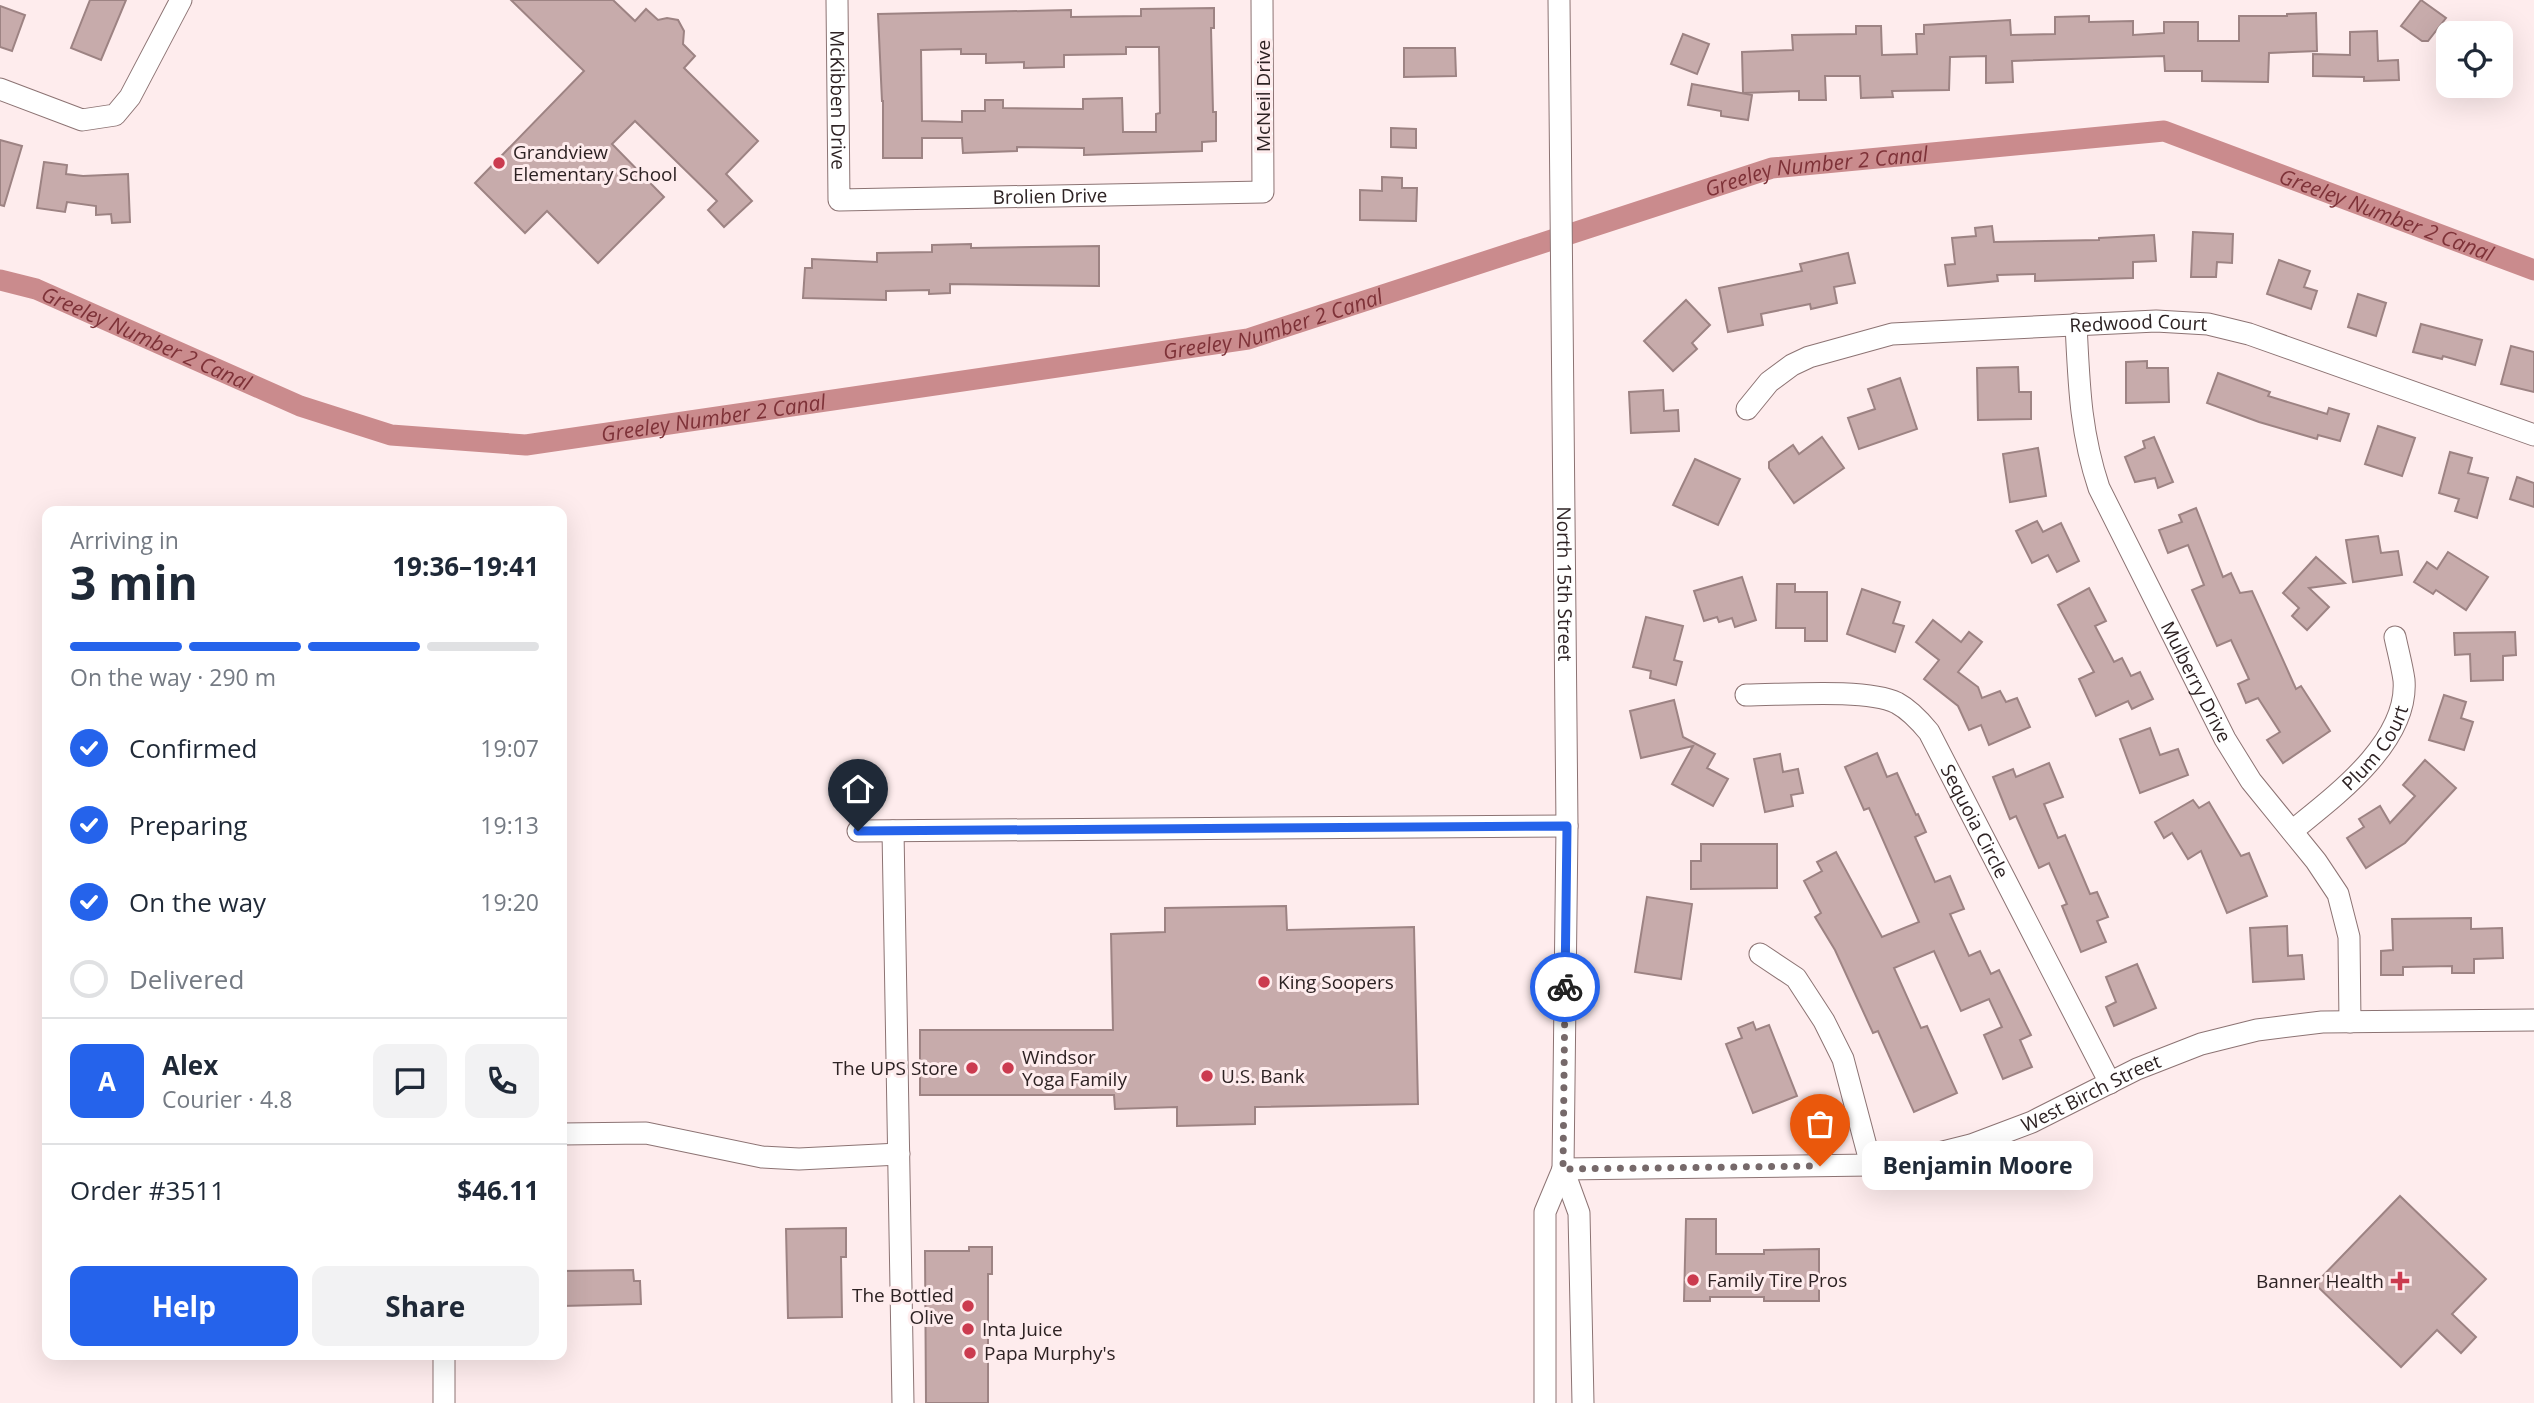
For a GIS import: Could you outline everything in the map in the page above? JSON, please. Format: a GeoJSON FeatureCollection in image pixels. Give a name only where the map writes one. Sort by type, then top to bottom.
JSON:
{"type":"FeatureCollection","features":[{"type":"Feature","properties":{"kind":"street"},"geometry":{"type":"LineString","coordinates":[[0,89],[82,120],[115,115],[130,97],[181,0]]}},
{"type":"Feature","properties":{"kind":"street","name":"McKibben Drive"},"geometry":{"type":"LineString","coordinates":[[837,0],[839,200]]}},
{"type":"Feature","properties":{"kind":"street","name":"McNeil Drive"},"geometry":{"type":"LineString","coordinates":[[1262,0],[1263,192]]}},
{"type":"Feature","properties":{"kind":"street","name":"North 15th Street"},"geometry":{"type":"LineString","coordinates":[[1559,0],[1567,826],[1563,1169],[1579,1213],[1583,1403]]}},
{"type":"Feature","properties":{"kind":"street","name":"Brolien Drive"},"geometry":{"type":"LineString","coordinates":[[839,200],[1263,192]]}},
{"type":"Feature","properties":{"kind":"street","name":"Redwood Court"},"geometry":{"type":"LineString","coordinates":[[1746,409],[1769,382],[1792,365],[1892,334],[2156,321],[2228,328],[2534,435]]}},
{"type":"Feature","properties":{"kind":"street","name":"Mulberry Drive"},"geometry":{"type":"LineString","coordinates":[[2076,324],[2081,414],[2087,453],[2107,508],[2225,739],[2251,781],[2332,884],[2350,937],[2350,1021]]}},
{"type":"Feature","properties":{"kind":"street","name":"Plum Court"},"geometry":{"type":"LineString","coordinates":[[2291,831],[2359,774],[2378,752],[2393,728],[2401,704],[2404,682],[2395,638]]}},
{"type":"Feature","properties":{"kind":"street","name":"Sequoia Circle"},"geometry":{"type":"LineString","coordinates":[[1746,695],[1870,695],[1898,704],[1920,720],[1929,732],[2110,1083]]}},
{"type":"Feature","properties":{"kind":"street"},"geometry":{"type":"LineString","coordinates":[[858,831],[1567,826]]}},
{"type":"Feature","properties":{"kind":"street"},"geometry":{"type":"LineString","coordinates":[[892,831],[903,1403]]}},
{"type":"Feature","properties":{"kind":"street"},"geometry":{"type":"LineString","coordinates":[[1760,954],[1796,978],[1824,1021],[1843,1059],[1871,1165]]}},
{"type":"Feature","properties":{"kind":"street","name":"West Birch Street"},"geometry":{"type":"LineString","coordinates":[[1563,1169],[1871,1165],[1927,1156],[1997,1136],[2032,1122],[2172,1054],[2222,1038],[2290,1025],[2350,1021],[2534,1020]]}},
{"type":"Feature","properties":{"kind":"street"},"geometry":{"type":"LineString","coordinates":[[567,1134],[646,1133],[762,1157],[787,1159],[899,1154]]}},
{"type":"Feature","properties":{"kind":"street","name":"North 15th Street"},"geometry":{"type":"LineString","coordinates":[[1545,1403],[1545,1212],[1563,1169]]}},
{"type":"Feature","properties":{"kind":"street"},"geometry":{"type":"LineString","coordinates":[[444,1360],[444,1403]]}},
{"type":"Feature","properties":{"kind":"building"},"geometry":{"type":"Polygon","coordinates":[[[90,0],[126,0],[101,60],[71,48],[90,0]]]}},
{"type":"Feature","properties":{"kind":"building"},"geometry":{"type":"Polygon","coordinates":[[[511,0],[613,0],[635,21],[646,9],[658,20],[678,20],[684,31],[683,44],[695,56],[684,68],[758,141],[726,174],[752,201],[724,227],[708,210],[717,201],[635,121],[612,144],[664,197],[598,263],[547,211],[525,233],[475,183],[584,71],[511,0]]]}},
{"type":"Feature","properties":{"kind":"building"},"geometry":{"type":"Polygon","coordinates":[[[2421,0],[2446,18],[2444,21],[2436,21],[2436,31],[2428,41],[2422,41],[2401,26],[2421,0]]]}},
{"type":"Feature","properties":{"kind":"building"},"geometry":{"type":"Polygon","coordinates":[[[0,6],[25,15],[12,51],[0,47],[0,6]]]}},
{"type":"Feature","properties":{"kind":"building"},"geometry":{"type":"Polygon","coordinates":[[[1214,8],[1214,28],[1211,28],[1216,141],[1202,142],[1202,151],[1084,155],[1084,148],[1017,147],[1017,151],[963,153],[962,138],[922,138],[922,158],[883,158],[878,14],[1071,10],[1071,17],[1141,16],[1141,9],[1214,8]],[[1126,47],[1126,54],[1064,55],[1064,67],[1024,68],[1024,62],[986,63],[986,54],[961,54],[961,49],[921,50],[922,121],[962,122],[962,111],[985,111],[985,100],[1003,100],[1003,108],[1083,109],[1083,99],[1122,98],[1123,132],[1156,132],[1156,114],[1160,113],[1159,47],[1126,47]]]}},
{"type":"Feature","properties":{"kind":"building"},"geometry":{"type":"Polygon","coordinates":[[[2316,13],[2317,51],[2269,53],[2268,82],[2202,81],[2202,71],[2165,71],[2164,56],[2012,61],[2013,82],[1986,83],[1986,56],[1950,57],[1949,90],[1892,91],[1893,97],[1861,98],[1860,76],[1825,76],[1826,100],[1799,100],[1799,91],[1743,93],[1742,52],[1793,50],[1792,35],[1856,34],[1856,26],[1881,26],[1882,55],[1917,54],[1916,34],[1924,34],[1924,25],[2010,20],[2011,35],[2055,34],[2055,17],[2089,16],[2089,22],[2133,21],[2133,35],[2164,33],[2164,22],[2198,22],[2198,41],[2239,41],[2239,16],[2316,13]]]}},
{"type":"Feature","properties":{"kind":"building"},"geometry":{"type":"Polygon","coordinates":[[[2377,31],[2378,61],[2398,60],[2399,80],[2364,81],[2364,77],[2313,76],[2313,54],[2350,55],[2350,32],[2377,31]]]}},
{"type":"Feature","properties":{"kind":"building"},"geometry":{"type":"Polygon","coordinates":[[[1683,34],[1709,44],[1697,74],[1671,64],[1683,34]]]}},
{"type":"Feature","properties":{"kind":"building"},"geometry":{"type":"Polygon","coordinates":[[[1404,48],[1455,48],[1456,76],[1404,77],[1404,48]]]}},
{"type":"Feature","properties":{"kind":"building"},"geometry":{"type":"Polygon","coordinates":[[[1692,84],[1752,95],[1748,120],[1721,116],[1721,111],[1688,105],[1692,84]]]}},
{"type":"Feature","properties":{"kind":"building"},"geometry":{"type":"Polygon","coordinates":[[[1391,128],[1416,129],[1416,148],[1391,147],[1391,128]]]}},
{"type":"Feature","properties":{"kind":"building"},"geometry":{"type":"Polygon","coordinates":[[[0,140],[22,146],[4,206],[0,205],[0,140]]]}},
{"type":"Feature","properties":{"kind":"building"},"geometry":{"type":"Polygon","coordinates":[[[44,162],[67,165],[66,174],[128,174],[130,222],[112,223],[111,214],[96,215],[96,206],[67,202],[65,212],[37,208],[44,162]]]}},
{"type":"Feature","properties":{"kind":"building"},"geometry":{"type":"Polygon","coordinates":[[[1382,177],[1402,178],[1402,188],[1417,188],[1416,221],[1360,220],[1360,190],[1382,191],[1382,177]]]}},
{"type":"Feature","properties":{"kind":"building"},"geometry":{"type":"Polygon","coordinates":[[[1992,226],[1994,242],[2099,240],[2154,235],[2156,261],[2133,262],[2133,278],[2035,281],[2035,274],[1997,275],[1998,281],[1948,286],[1945,265],[1955,264],[1952,238],[1976,236],[1975,228],[1992,226]]]}},
{"type":"Feature","properties":{"kind":"building"},"geometry":{"type":"Polygon","coordinates":[[[2193,232],[2233,234],[2232,263],[2217,262],[2216,277],[2191,277],[2193,232]]]}},
{"type":"Feature","properties":{"kind":"building"},"geometry":{"type":"Polygon","coordinates":[[[971,244],[971,248],[1099,246],[1099,286],[950,284],[950,293],[929,294],[929,290],[886,291],[886,300],[803,298],[805,268],[812,268],[812,259],[877,262],[877,253],[932,252],[932,245],[971,244]]]}},
{"type":"Feature","properties":{"kind":"building"},"geometry":{"type":"Polygon","coordinates":[[[1848,253],[1855,283],[1834,287],[1837,303],[1811,309],[1810,304],[1761,314],[1763,325],[1728,332],[1719,288],[1802,271],[1800,264],[1848,253]]]}},
{"type":"Feature","properties":{"kind":"building"},"geometry":{"type":"Polygon","coordinates":[[[2279,260],[2310,271],[2304,287],[2317,291],[2311,309],[2267,294],[2279,260]]]}},
{"type":"Feature","properties":{"kind":"building"},"geometry":{"type":"Polygon","coordinates":[[[2358,294],[2386,303],[2376,336],[2348,327],[2358,294]]]}},
{"type":"Feature","properties":{"kind":"building"},"geometry":{"type":"Polygon","coordinates":[[[1686,300],[1710,325],[1692,343],[1697,349],[1673,371],[1644,341],[1686,300]]]}},
{"type":"Feature","properties":{"kind":"building"},"geometry":{"type":"Polygon","coordinates":[[[2421,324],[2482,340],[2475,365],[2443,356],[2442,359],[2413,352],[2421,324]]]}},
{"type":"Feature","properties":{"kind":"building"},"geometry":{"type":"Polygon","coordinates":[[[2511,346],[2534,352],[2534,392],[2501,384],[2511,346]]]}},
{"type":"Feature","properties":{"kind":"building"},"geometry":{"type":"Polygon","coordinates":[[[2147,361],[2147,368],[2168,368],[2169,402],[2126,403],[2126,362],[2147,361]]]}},
{"type":"Feature","properties":{"kind":"building"},"geometry":{"type":"Polygon","coordinates":[[[2018,367],[2019,392],[2031,392],[2031,419],[1978,420],[1977,368],[2018,367]]]}},
{"type":"Feature","properties":{"kind":"building"},"geometry":{"type":"Polygon","coordinates":[[[2218,373],[2270,392],[2268,396],[2327,414],[2329,408],[2349,414],[2340,441],[2318,435],[2317,439],[2207,403],[2218,373]]]}},
{"type":"Feature","properties":{"kind":"building"},"geometry":{"type":"Polygon","coordinates":[[[1900,378],[1917,429],[1859,449],[1848,418],[1875,409],[1868,389],[1900,378]]]}},
{"type":"Feature","properties":{"kind":"building"},"geometry":{"type":"Polygon","coordinates":[[[1663,390],[1664,411],[1678,410],[1679,431],[1631,433],[1629,392],[1663,390]]]}},
{"type":"Feature","properties":{"kind":"building"},"geometry":{"type":"Polygon","coordinates":[[[2378,426],[2415,438],[2402,476],[2365,464],[2378,426]]]}},
{"type":"Feature","properties":{"kind":"building"},"geometry":{"type":"Polygon","coordinates":[[[1822,437],[1844,468],[1794,503],[1769,468],[1769,462],[1793,445],[1799,454],[1822,437]]]}},
{"type":"Feature","properties":{"kind":"building"},"geometry":{"type":"Polygon","coordinates":[[[2154,437],[2173,482],[2158,488],[2155,478],[2135,482],[2125,457],[2145,448],[2143,441],[2154,437]]]}},
{"type":"Feature","properties":{"kind":"building"},"geometry":{"type":"Polygon","coordinates":[[[2038,448],[2046,496],[2010,502],[2003,454],[2038,448]]]}},
{"type":"Feature","properties":{"kind":"building"},"geometry":{"type":"Polygon","coordinates":[[[2450,452],[2472,458],[2468,473],[2488,478],[2477,518],[2455,511],[2459,499],[2439,493],[2450,452]]]}},
{"type":"Feature","properties":{"kind":"building"},"geometry":{"type":"Polygon","coordinates":[[[1695,459],[1740,479],[1718,525],[1673,505],[1695,459]]]}},
{"type":"Feature","properties":{"kind":"building"},"geometry":{"type":"Polygon","coordinates":[[[2517,477],[2534,483],[2534,507],[2510,499],[2517,477]]]}},
{"type":"Feature","properties":{"kind":"building"},"geometry":{"type":"Polygon","coordinates":[[[2196,508],[2223,577],[2231,573],[2240,593],[2252,591],[2296,689],[2301,686],[2330,731],[2283,763],[2267,740],[2280,732],[2258,698],[2246,703],[2238,684],[2249,679],[2231,640],[2217,646],[2192,590],[2204,585],[2188,545],[2168,553],[2159,530],[2182,522],[2179,515],[2196,508]]]}},
{"type":"Feature","properties":{"kind":"building"},"geometry":{"type":"Polygon","coordinates":[[[2037,521],[2043,532],[2061,523],[2079,561],[2057,572],[2048,555],[2032,563],[2016,531],[2037,521]]]}},
{"type":"Feature","properties":{"kind":"building"},"geometry":{"type":"Polygon","coordinates":[[[2378,536],[2381,553],[2398,551],[2402,575],[2353,582],[2346,540],[2378,536]]]}},
{"type":"Feature","properties":{"kind":"building"},"geometry":{"type":"Polygon","coordinates":[[[2448,552],[2488,577],[2466,610],[2436,590],[2433,594],[2414,582],[2427,562],[2437,569],[2448,552]]]}},
{"type":"Feature","properties":{"kind":"building"},"geometry":{"type":"Polygon","coordinates":[[[2316,557],[2345,583],[2309,588],[2329,607],[2307,630],[2292,616],[2299,608],[2283,593],[2316,557]]]}},
{"type":"Feature","properties":{"kind":"building"},"geometry":{"type":"Polygon","coordinates":[[[1742,577],[1756,620],[1735,627],[1732,618],[1719,622],[1717,617],[1704,621],[1694,591],[1742,577]]]}},
{"type":"Feature","properties":{"kind":"building"},"geometry":{"type":"Polygon","coordinates":[[[1777,584],[1795,584],[1795,592],[1827,592],[1827,641],[1805,641],[1805,628],[1776,628],[1777,584]]]}},
{"type":"Feature","properties":{"kind":"building"},"geometry":{"type":"Polygon","coordinates":[[[2089,588],[2106,621],[2095,626],[2114,662],[2122,658],[2131,676],[2140,672],[2153,699],[2132,709],[2128,701],[2096,716],[2079,679],[2094,672],[2058,605],[2089,588]]]}},
{"type":"Feature","properties":{"kind":"building"},"geometry":{"type":"Polygon","coordinates":[[[1862,589],[1900,602],[1893,623],[1904,626],[1895,652],[1847,634],[1862,589]]]}},
{"type":"Feature","properties":{"kind":"building"},"geometry":{"type":"Polygon","coordinates":[[[1646,617],[1683,626],[1674,660],[1682,662],[1676,685],[1650,678],[1651,671],[1633,667],[1646,617]]]}},
{"type":"Feature","properties":{"kind":"building"},"geometry":{"type":"Polygon","coordinates":[[[1933,620],[1961,642],[1969,632],[1982,642],[1958,672],[1978,687],[1982,698],[2000,691],[2006,702],[2017,698],[2030,727],[1989,745],[1981,725],[1969,730],[1958,706],[1924,679],[1939,660],[1916,642],[1933,620]]]}},
{"type":"Feature","properties":{"kind":"building"},"geometry":{"type":"Polygon","coordinates":[[[2515,632],[2516,655],[2503,656],[2503,680],[2471,681],[2470,654],[2455,655],[2454,633],[2515,632]]]}},
{"type":"Feature","properties":{"kind":"building"},"geometry":{"type":"Polygon","coordinates":[[[2444,695],[2466,702],[2461,718],[2473,722],[2464,750],[2429,740],[2444,695]]]}},
{"type":"Feature","properties":{"kind":"building"},"geometry":{"type":"Polygon","coordinates":[[[1674,700],[1683,737],[1715,754],[1707,768],[1728,779],[1713,806],[1672,784],[1693,746],[1641,758],[1630,711],[1674,700]]]}},
{"type":"Feature","properties":{"kind":"building"},"geometry":{"type":"Polygon","coordinates":[[[2150,728],[2160,755],[2178,749],[2188,775],[2140,793],[2120,739],[2150,728]]]}},
{"type":"Feature","properties":{"kind":"building"},"geometry":{"type":"Polygon","coordinates":[[[1877,753],[1887,777],[1897,773],[1916,815],[1918,814],[1926,832],[1915,837],[1935,882],[1950,876],[1964,909],[1950,914],[1969,956],[1980,951],[1991,974],[1999,970],[2031,1035],[2020,1040],[2032,1067],[2003,1079],[1984,1035],[2002,1027],[1989,999],[1961,1011],[1934,951],[1894,968],[1921,1028],[1927,1026],[1957,1093],[1914,1112],[1878,1031],[1873,1033],[1835,950],[1815,917],[1821,913],[1804,881],[1822,871],[1817,862],[1836,852],[1882,937],[1919,922],[1869,808],[1864,810],[1845,767],[1877,753]]]}},
{"type":"Feature","properties":{"kind":"building"},"geometry":{"type":"Polygon","coordinates":[[[1780,754],[1783,772],[1798,769],[1803,793],[1791,795],[1793,806],[1765,812],[1754,759],[1780,754]]]}},
{"type":"Feature","properties":{"kind":"building"},"geometry":{"type":"Polygon","coordinates":[[[2425,760],[2456,788],[2405,843],[2366,868],[2347,838],[2364,827],[2359,819],[2380,806],[2390,823],[2415,796],[2403,785],[2425,760]]]}},
{"type":"Feature","properties":{"kind":"building"},"geometry":{"type":"Polygon","coordinates":[[[2049,763],[2063,797],[2044,804],[2058,838],[2065,835],[2090,894],[2097,892],[2108,917],[2097,921],[2106,942],[2081,952],[2062,906],[2067,904],[2049,863],[2039,868],[2016,816],[2010,819],[1993,777],[2013,769],[2016,777],[2049,763]]]}},
{"type":"Feature","properties":{"kind":"building"},"geometry":{"type":"Polygon","coordinates":[[[2193,800],[2199,808],[2209,802],[2241,856],[2249,853],[2267,896],[2227,913],[2201,851],[2188,859],[2172,833],[2164,838],[2155,822],[2193,800]]]}},
{"type":"Feature","properties":{"kind":"building"},"geometry":{"type":"Polygon","coordinates":[[[1701,844],[1777,844],[1777,888],[1691,889],[1691,861],[1701,861],[1701,844]]]}},
{"type":"Feature","properties":{"kind":"building"},"geometry":{"type":"Polygon","coordinates":[[[1647,897],[1692,904],[1681,979],[1635,972],[1647,897]]]}},
{"type":"Feature","properties":{"kind":"building","name":"King Soopers"},"geometry":{"type":"Polygon","coordinates":[[[1286,906],[1287,930],[1414,927],[1418,1104],[1255,1107],[1255,1124],[1177,1126],[1177,1107],[1115,1109],[1114,1095],[920,1095],[920,1030],[1113,1030],[1111,934],[1165,932],[1165,908],[1286,906]]]}},
{"type":"Feature","properties":{"kind":"building"},"geometry":{"type":"Polygon","coordinates":[[[2471,918],[2471,929],[2502,928],[2503,958],[2474,959],[2474,973],[2452,973],[2452,966],[2403,967],[2403,975],[2381,975],[2381,951],[2393,950],[2392,919],[2471,918]]]}},
{"type":"Feature","properties":{"kind":"building"},"geometry":{"type":"Polygon","coordinates":[[[2287,926],[2288,956],[2302,955],[2304,979],[2253,982],[2250,928],[2287,926]]]}},
{"type":"Feature","properties":{"kind":"building"},"geometry":{"type":"Polygon","coordinates":[[[2137,964],[2156,1008],[2114,1026],[2106,1007],[2116,1002],[2106,977],[2137,964]]]}},
{"type":"Feature","properties":{"kind":"building"},"geometry":{"type":"Polygon","coordinates":[[[1753,1022],[1756,1030],[1769,1025],[1797,1096],[1753,1113],[1726,1044],[1742,1038],[1738,1028],[1753,1022]]]}},
{"type":"Feature","properties":{"kind":"building","name":"Banner Health"},"geometry":{"type":"Polygon","coordinates":[[[2400,1196],[2486,1279],[2452,1314],[2476,1337],[2461,1353],[2437,1330],[2401,1367],[2315,1284],[2400,1196]]]}},
{"type":"Feature","properties":{"kind":"building"},"geometry":{"type":"Polygon","coordinates":[[[1686,1219],[1716,1219],[1716,1254],[1764,1254],[1764,1250],[1819,1249],[1819,1301],[1710,1297],[1710,1301],[1684,1301],[1686,1219]]]}},
{"type":"Feature","properties":{"kind":"building"},"geometry":{"type":"Polygon","coordinates":[[[846,1228],[846,1257],[841,1257],[842,1317],[788,1318],[786,1229],[846,1228]]]}},
{"type":"Feature","properties":{"kind":"building"},"geometry":{"type":"Polygon","coordinates":[[[969,1247],[992,1247],[992,1274],[988,1274],[988,1403],[926,1403],[925,1251],[969,1251],[969,1247]]]}},
{"type":"Feature","properties":{"kind":"building"},"geometry":{"type":"Polygon","coordinates":[[[633,1270],[634,1281],[640,1281],[641,1304],[567,1306],[567,1271],[633,1270]]]}},
{"type":"Feature","properties":{"kind":"waterway","name":"Greeley Number 2 Canal"},"geometry":{"type":"LineString","coordinates":[[0,280],[36,289],[300,406],[391,435],[526,445],[1248,339],[1772,168],[2164,131],[2534,270]]}},
{"type":"Feature","properties":{"kind":"way so far"},"geometry":{"type":"LineString","coordinates":[[1565,987],[1563,1169],[1820,1166]]}},
{"type":"Feature","properties":{"kind":"place","name":"Grandview Elementary School"},"geometry":{"type":"Point","coordinates":[499,163]}},
{"type":"Feature","properties":{"kind":"place","name":"King Soopers"},"geometry":{"type":"Point","coordinates":[1264,982]}},
{"type":"Feature","properties":{"kind":"place","name":"The UPS Store"},"geometry":{"type":"Point","coordinates":[972,1068]}},
{"type":"Feature","properties":{"kind":"place","name":"Windsor Yoga Family"},"geometry":{"type":"Point","coordinates":[1008,1068]}},
{"type":"Feature","properties":{"kind":"place","name":"U.S. Bank"},"geometry":{"type":"Point","coordinates":[1207,1076]}},
{"type":"Feature","properties":{"kind":"place","name":"Benjamin Moore"},"geometry":{"type":"Point","coordinates":[1820,1166]}},
{"type":"Feature","properties":{"kind":"place","name":"Family Tire Pros"},"geometry":{"type":"Point","coordinates":[1693,1280]}},
{"type":"Feature","properties":{"kind":"place","name":"Banner Health"},"geometry":{"type":"Point","coordinates":[2400,1281]}},
{"type":"Feature","properties":{"kind":"place","name":"The Bottled Olive"},"geometry":{"type":"Point","coordinates":[968,1306]}},
{"type":"Feature","properties":{"kind":"place","name":"Inta Juice"},"geometry":{"type":"Point","coordinates":[968,1329]}},
{"type":"Feature","properties":{"kind":"place","name":"Papa Murphy's"},"geometry":{"type":"Point","coordinates":[970,1353]}},
{"type":"Feature","properties":{"kind":"route"},"geometry":{"type":"LineString","coordinates":[[858,831],[1567,826],[1565,987]]}}]}
